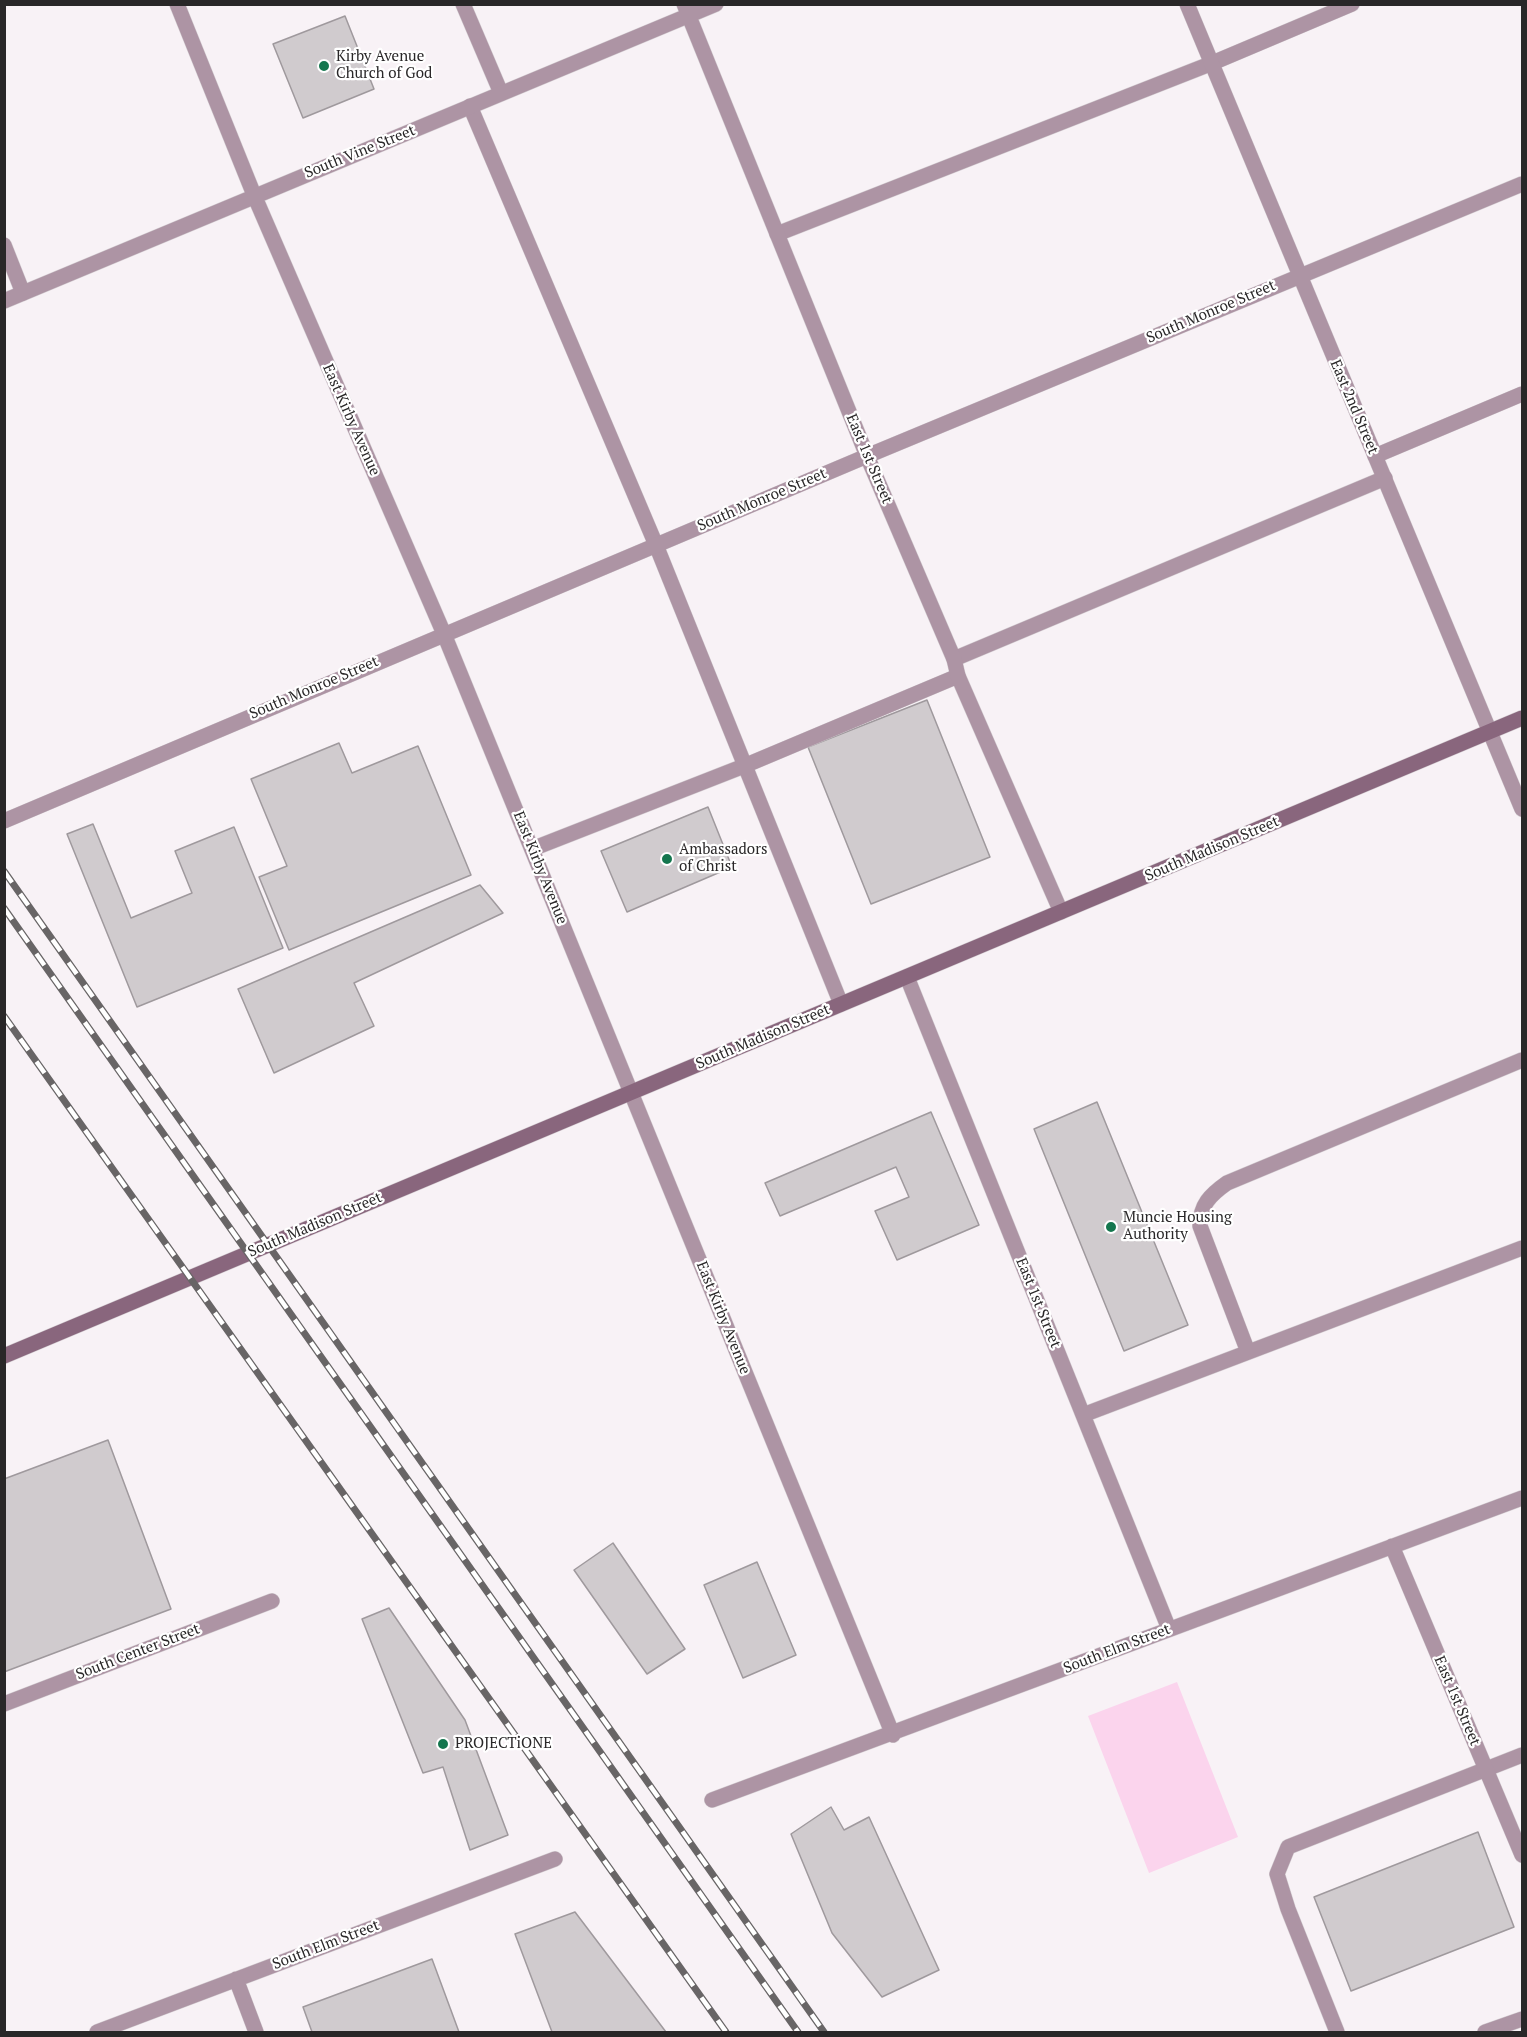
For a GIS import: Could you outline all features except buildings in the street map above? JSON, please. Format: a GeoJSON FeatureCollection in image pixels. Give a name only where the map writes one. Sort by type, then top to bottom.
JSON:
{"type":"FeatureCollection","features":[{"type":"Feature","properties":{"kind":"main road","name":"South Madison Street"},"geometry":{"type":"LineString","coordinates":[[4,1356],[1522,718]]}},
{"type":"Feature","properties":{"kind":"street","name":"East Kirby Avenue"},"geometry":{"type":"LineString","coordinates":[[177,4],[254,195],[444,634],[893,1735]]}},
{"type":"Feature","properties":{"kind":"street"},"geometry":{"type":"LineString","coordinates":[[463,4],[501,93]]}},
{"type":"Feature","properties":{"kind":"street","name":"South Vine Street"},"geometry":{"type":"LineString","coordinates":[[4,301],[501,93],[686,10],[716,4]]}},
{"type":"Feature","properties":{"kind":"street","name":"East 2nd Street"},"geometry":{"type":"LineString","coordinates":[[1187,4],[1210,64],[1522,808]]}},
{"type":"Feature","properties":{"kind":"street"},"geometry":{"type":"LineString","coordinates":[[777,234],[1210,64],[1352,4]]}},
{"type":"Feature","properties":{"kind":"street","name":"East 1st Street"},"geometry":{"type":"LineString","coordinates":[[686,10],[867,456],[954,659],[958,676],[1061,912]]}},
{"type":"Feature","properties":{"kind":"street"},"geometry":{"type":"LineString","coordinates":[[470,106],[656,545],[841,1004]]}},
{"type":"Feature","properties":{"kind":"street","name":"South Monroe Street"},"geometry":{"type":"LineString","coordinates":[[4,821],[867,456],[1522,184]]}},
{"type":"Feature","properties":{"kind":"street"},"geometry":{"type":"LineString","coordinates":[[4,245],[23,293]]}},
{"type":"Feature","properties":{"kind":"street"},"geometry":{"type":"LineString","coordinates":[[1375,456],[1522,394]]}},
{"type":"Feature","properties":{"kind":"street"},"geometry":{"type":"LineString","coordinates":[[954,659],[1385,478]]}},
{"type":"Feature","properties":{"kind":"street"},"geometry":{"type":"LineString","coordinates":[[532,849],[744,766],[958,676]]}},
{"type":"Feature","properties":{"kind":"street","name":"East 1st Street"},"geometry":{"type":"LineString","coordinates":[[908,977],[1169,1629]]}},
{"type":"Feature","properties":{"kind":"street"},"geometry":{"type":"LineString","coordinates":[[1248,1352],[1200,1226],[1200,1213],[1211,1195],[1227,1183],[1522,1060]]}},
{"type":"Feature","properties":{"kind":"street"},"geometry":{"type":"LineString","coordinates":[[1083,1415],[1522,1248]]}},
{"type":"Feature","properties":{"kind":"street","name":"South Elm Street"},"geometry":{"type":"LineString","coordinates":[[712,1800],[893,1735],[1169,1629],[1522,1498]]}},
{"type":"Feature","properties":{"kind":"street","name":"East 1st Street"},"geometry":{"type":"LineString","coordinates":[[1392,1546],[1522,1855]]}},
{"type":"Feature","properties":{"kind":"street","name":"South Center Street"},"geometry":{"type":"LineString","coordinates":[[4,1704],[272,1601]]}},
{"type":"Feature","properties":{"kind":"street"},"geometry":{"type":"LineString","coordinates":[[1337,2032],[1292,1920],[1277,1874],[1288,1847],[1522,1755]]}},
{"type":"Feature","properties":{"kind":"street","name":"South Elm Street"},"geometry":{"type":"LineString","coordinates":[[97,2032],[555,1859]]}},
{"type":"Feature","properties":{"kind":"street"},"geometry":{"type":"LineString","coordinates":[[236,1980],[256,2032]]}},
{"type":"Feature","properties":{"kind":"street"},"geometry":{"type":"LineString","coordinates":[[1485,2032],[1522,2019]]}},
{"type":"Feature","properties":{"kind":"shaded area"},"geometry":{"type":"Polygon","coordinates":[[[1177,1682],[1238,1837],[1149,1873],[1088,1716],[1177,1682]]]}},
{"type":"Feature","properties":{"kind":"railway"},"geometry":{"type":"LineString","coordinates":[[4,871],[824,2032]]}},
{"type":"Feature","properties":{"kind":"railway"},"geometry":{"type":"LineString","coordinates":[[4,908],[798,2032]]}},
{"type":"Feature","properties":{"kind":"railway"},"geometry":{"type":"LineString","coordinates":[[4,1016],[726,2032]]}},
{"type":"Feature","properties":{"kind":"place","name":"Kirby Avenue Church of God"},"geometry":{"type":"Point","coordinates":[324,66]}},
{"type":"Feature","properties":{"kind":"place","name":"Ambassadors of Christ"},"geometry":{"type":"Point","coordinates":[667,859]}},
{"type":"Feature","properties":{"kind":"place","name":"Muncie Housing Authority"},"geometry":{"type":"Point","coordinates":[1111,1227]}},
{"type":"Feature","properties":{"kind":"place","name":"PROJECTiONE"},"geometry":{"type":"Point","coordinates":[443,1744]}}]}
